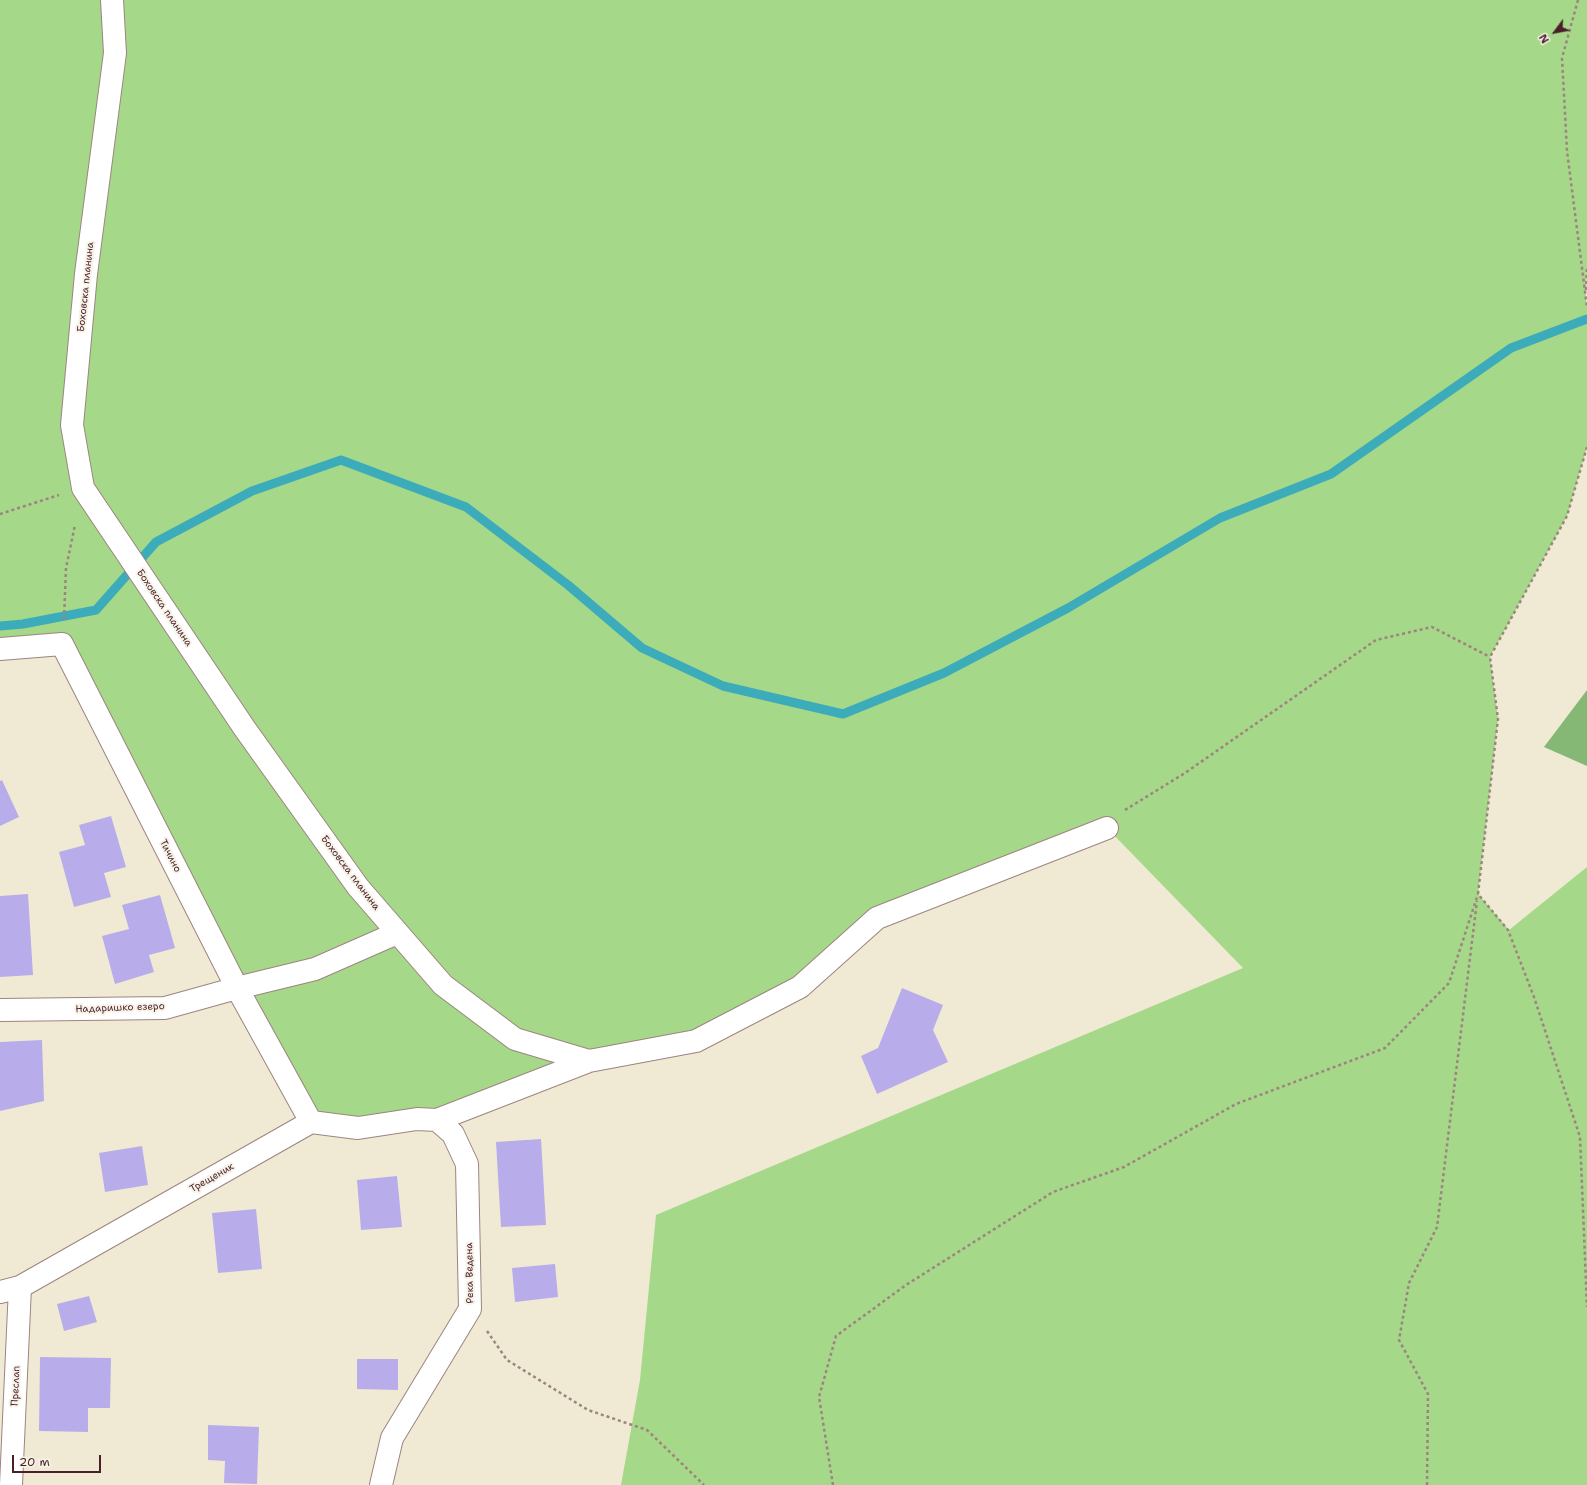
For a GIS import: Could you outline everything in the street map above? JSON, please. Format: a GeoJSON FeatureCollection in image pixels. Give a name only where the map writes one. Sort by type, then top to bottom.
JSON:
{"type":"FeatureCollection","features":[{"type":"Feature","properties":{"kind":"street","name":"Боховска планина"},"geometry":{"type":"LineString","coordinates":[[112,0],[115,53],[86,274],[72,425],[83,488],[246,729],[358,887],[442,985],[515,1039],[589,1061]]}},
{"type":"Feature","properties":{"kind":"street"},"geometry":{"type":"LineString","coordinates":[[0,649],[62,644]]}},
{"type":"Feature","properties":{"kind":"street","name":"Тичино"},"geometry":{"type":"LineString","coordinates":[[62,644],[237,988],[311,1122]]}},
{"type":"Feature","properties":{"kind":"street"},"geometry":{"type":"LineString","coordinates":[[311,1122],[358,1128],[417,1119],[437,1120],[589,1061],[696,1040],[800,987],[876,918],[1107,828]]}},
{"type":"Feature","properties":{"kind":"street","name":"Надаришко езеро"},"geometry":{"type":"LineString","coordinates":[[0,1010],[165,1008],[237,988],[315,969],[397,933]]}},
{"type":"Feature","properties":{"kind":"street","name":"Река Ведена"},"geometry":{"type":"LineString","coordinates":[[381,1485],[392,1438],[470,1309],[467,1164],[453,1134],[437,1120]]}},
{"type":"Feature","properties":{"kind":"street","name":"Трещеник"},"geometry":{"type":"LineString","coordinates":[[10,1289],[311,1122]]}},
{"type":"Feature","properties":{"kind":"street","name":"Преслап"},"geometry":{"type":"LineString","coordinates":[[10,1289],[11,1485]]}},
{"type":"Feature","properties":{"kind":"path"},"geometry":{"type":"LineString","coordinates":[[1578,0],[1562,58],[1568,151],[1587,307]]}},
{"type":"Feature","properties":{"kind":"path"},"geometry":{"type":"LineString","coordinates":[[1586,300],[1587,267]]}},
{"type":"Feature","properties":{"kind":"path"},"geometry":{"type":"LineString","coordinates":[[1427,1485],[1428,1394],[1399,1340],[1409,1283],[1437,1226],[1498,719],[1490,657],[1567,516],[1587,447]]}},
{"type":"Feature","properties":{"kind":"path"},"geometry":{"type":"LineString","coordinates":[[0,514],[83,488],[66,568],[62,644]]}},
{"type":"Feature","properties":{"kind":"path"},"geometry":{"type":"LineString","coordinates":[[1107,828],[1119,814],[1185,773],[1376,640],[1432,627],[1490,657]]}},
{"type":"Feature","properties":{"kind":"path"},"geometry":{"type":"LineString","coordinates":[[1478,894],[1508,930],[1534,997],[1580,1137],[1587,1307]]}},
{"type":"Feature","properties":{"kind":"path"},"geometry":{"type":"LineString","coordinates":[[833,1485],[819,1398],[836,1336],[906,1285],[1052,1192],[1124,1167],[1236,1104],[1385,1048],[1450,983],[1478,894]]}},
{"type":"Feature","properties":{"kind":"path"},"geometry":{"type":"LineString","coordinates":[[470,1309],[507,1360],[588,1410],[647,1430],[704,1485]]}},
{"type":"Feature","properties":{"kind":"green space"},"geometry":{"type":"Polygon","coordinates":[[[0,0],[1587,0],[1587,447],[1567,516],[1490,657],[1498,719],[1478,894],[1509,930],[1587,867],[1587,1485],[621,1485],[640,1380],[656,1215],[1243,968],[1107,828],[877,918],[800,987],[696,1041],[589,1061],[437,1120],[311,1122],[62,644],[0,649],[0,0]]]}},
{"type":"Feature","properties":{"kind":"green space"},"geometry":{"type":"Polygon","coordinates":[[[1587,690],[1587,766],[1544,747],[1587,690]]]}},
{"type":"Feature","properties":{"kind":"building"},"geometry":{"type":"Polygon","coordinates":[[[2,780],[19,817],[0,826],[0,781],[2,780]]]}},
{"type":"Feature","properties":{"kind":"building"},"geometry":{"type":"Polygon","coordinates":[[[111,816],[126,867],[104,873],[111,897],[74,907],[59,852],[85,845],[79,825],[111,816]]]}},
{"type":"Feature","properties":{"kind":"building"},"geometry":{"type":"Polygon","coordinates":[[[28,894],[33,975],[0,977],[0,896],[28,894]]]}},
{"type":"Feature","properties":{"kind":"building"},"geometry":{"type":"Polygon","coordinates":[[[160,895],[175,948],[149,955],[154,972],[115,984],[102,936],[129,929],[122,905],[160,895]]]}},
{"type":"Feature","properties":{"kind":"building"},"geometry":{"type":"Polygon","coordinates":[[[902,988],[943,1005],[933,1030],[948,1062],[877,1094],[861,1056],[878,1048],[902,988]]]}},
{"type":"Feature","properties":{"kind":"building"},"geometry":{"type":"Polygon","coordinates":[[[42,1040],[44,1101],[0,1111],[0,1042],[42,1040]]]}},
{"type":"Feature","properties":{"kind":"building"},"geometry":{"type":"Polygon","coordinates":[[[541,1139],[546,1225],[501,1227],[496,1142],[541,1139]]]}},
{"type":"Feature","properties":{"kind":"building"},"geometry":{"type":"Polygon","coordinates":[[[142,1146],[148,1185],[105,1192],[99,1153],[142,1146]]]}},
{"type":"Feature","properties":{"kind":"building"},"geometry":{"type":"Polygon","coordinates":[[[397,1176],[402,1227],[361,1230],[357,1180],[397,1176]]]}},
{"type":"Feature","properties":{"kind":"building"},"geometry":{"type":"Polygon","coordinates":[[[256,1209],[262,1269],[218,1273],[212,1213],[256,1209]]]}},
{"type":"Feature","properties":{"kind":"building"},"geometry":{"type":"Polygon","coordinates":[[[555,1264],[558,1297],[515,1302],[512,1268],[555,1264]]]}},
{"type":"Feature","properties":{"kind":"building"},"geometry":{"type":"Polygon","coordinates":[[[89,1296],[97,1322],[64,1331],[57,1304],[89,1296]]]}},
{"type":"Feature","properties":{"kind":"building"},"geometry":{"type":"Polygon","coordinates":[[[40,1357],[111,1358],[110,1408],[88,1408],[88,1432],[39,1431],[40,1357]]]}},
{"type":"Feature","properties":{"kind":"building"},"geometry":{"type":"Polygon","coordinates":[[[357,1359],[398,1359],[398,1390],[357,1389],[357,1359]]]}},
{"type":"Feature","properties":{"kind":"building"},"geometry":{"type":"Polygon","coordinates":[[[208,1425],[259,1427],[257,1484],[224,1483],[225,1461],[208,1460],[208,1425]]]}},
{"type":"Feature","properties":{"kind":"waterway"},"geometry":{"type":"LineString","coordinates":[[0,626],[23,624],[96,610],[156,542],[252,491],[341,460],[466,507],[568,585],[642,648],[723,686],[843,714],[944,673],[1068,608],[1220,518],[1331,474],[1511,348],[1587,319]]}}]}
